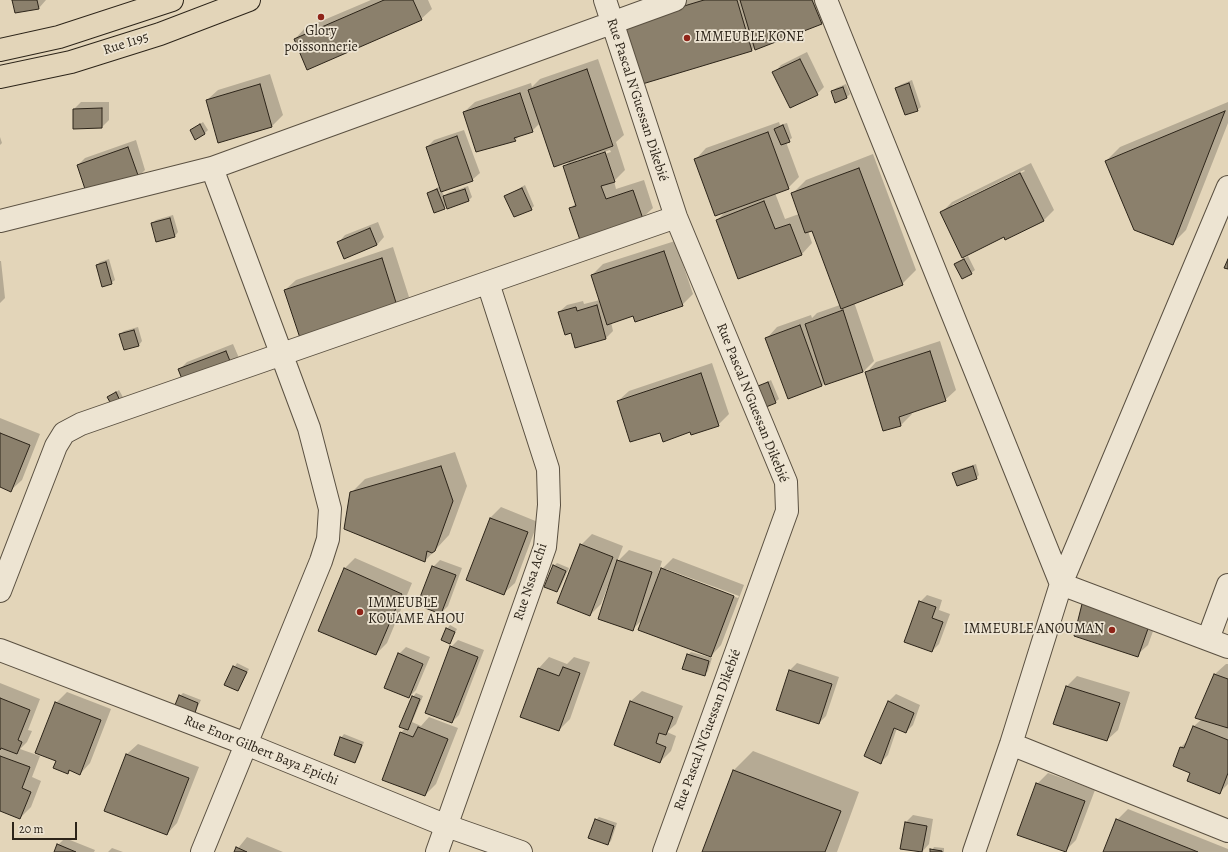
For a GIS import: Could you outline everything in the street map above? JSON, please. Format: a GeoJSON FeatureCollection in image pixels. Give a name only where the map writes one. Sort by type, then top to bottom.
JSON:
{"type":"FeatureCollection","features":[{"type":"Feature","properties":{"kind":"main road","name":"Rue I195"},"geometry":{"type":"LineString","coordinates":[[0,50],[59,38],[172,0]]}},
{"type":"Feature","properties":{"kind":"main road","name":"Rue I195"},"geometry":{"type":"LineString","coordinates":[[0,77],[71,62],[160,34],[250,0]]}},
{"type":"Feature","properties":{"kind":"street","name":"Rue Pascal N'Guessan Dikebié"},"geometry":{"type":"LineString","coordinates":[[605,0],[676,217],[786,482],[787,511],[664,852]]}},
{"type":"Feature","properties":{"kind":"street"},"geometry":{"type":"LineString","coordinates":[[0,221],[212,168],[675,0]]}},
{"type":"Feature","properties":{"kind":"street"},"geometry":{"type":"LineString","coordinates":[[826,0],[1061,584],[1218,643],[1228,585]]}},
{"type":"Feature","properties":{"kind":"street"},"geometry":{"type":"LineString","coordinates":[[202,852],[321,561],[328,539],[330,509],[309,428],[212,168]]}},
{"type":"Feature","properties":{"kind":"street"},"geometry":{"type":"LineString","coordinates":[[974,852],[1011,744],[1061,584],[1228,187]]}},
{"type":"Feature","properties":{"kind":"street"},"geometry":{"type":"LineString","coordinates":[[0,591],[56,446],[64,433],[81,424],[676,217]]}},
{"type":"Feature","properties":{"kind":"street","name":"Rue Nssa Achi"},"geometry":{"type":"LineString","coordinates":[[437,852],[545,547],[549,505],[548,469],[488,283]]}},
{"type":"Feature","properties":{"kind":"street","name":"Rue Enor Gilbert Baya Epichi"},"geometry":{"type":"LineString","coordinates":[[0,650],[246,744],[447,826],[521,852]]}},
{"type":"Feature","properties":{"kind":"street"},"geometry":{"type":"LineString","coordinates":[[1011,744],[1228,831]]}},
{"type":"Feature","properties":{"kind":"building"},"geometry":{"type":"Polygon","coordinates":[[[12,0],[37,0],[39,9],[15,13],[12,0]]]}},
{"type":"Feature","properties":{"kind":"building"},"geometry":{"type":"Polygon","coordinates":[[[384,0],[413,0],[422,20],[307,70],[294,39],[384,0]]]}},
{"type":"Feature","properties":{"kind":"building","name":"IMMEUBLE KONE"},"geometry":{"type":"Polygon","coordinates":[[[704,0],[737,0],[752,51],[639,85],[621,25],[704,0]]]}},
{"type":"Feature","properties":{"kind":"building"},"geometry":{"type":"Polygon","coordinates":[[[740,0],[812,0],[822,24],[755,50],[740,0]]]}},
{"type":"Feature","properties":{"kind":"building"},"geometry":{"type":"Polygon","coordinates":[[[800,59],[818,95],[790,108],[772,72],[800,59]]]}},
{"type":"Feature","properties":{"kind":"building"},"geometry":{"type":"Polygon","coordinates":[[[587,69],[613,146],[554,167],[528,90],[587,69]]]}},
{"type":"Feature","properties":{"kind":"building"},"geometry":{"type":"Polygon","coordinates":[[[909,83],[918,111],[905,115],[895,88],[909,83]]]}},
{"type":"Feature","properties":{"kind":"building"},"geometry":{"type":"Polygon","coordinates":[[[260,84],[272,127],[218,143],[206,100],[260,84]]]}},
{"type":"Feature","properties":{"kind":"building"},"geometry":{"type":"Polygon","coordinates":[[[843,87],[847,98],[835,103],[831,91],[843,87]]]}},
{"type":"Feature","properties":{"kind":"building"},"geometry":{"type":"Polygon","coordinates":[[[520,93],[533,132],[514,138],[516,141],[476,152],[463,112],[520,93]]]}},
{"type":"Feature","properties":{"kind":"building"},"geometry":{"type":"Polygon","coordinates":[[[102,108],[102,128],[73,129],[73,109],[102,108]]]}},
{"type":"Feature","properties":{"kind":"building"},"geometry":{"type":"Polygon","coordinates":[[[1225,111],[1173,245],[1134,230],[1105,161],[1225,111]]]}},
{"type":"Feature","properties":{"kind":"building"},"geometry":{"type":"Polygon","coordinates":[[[200,124],[205,134],[195,140],[190,130],[200,124]]]}},
{"type":"Feature","properties":{"kind":"building"},"geometry":{"type":"Polygon","coordinates":[[[783,125],[790,142],[781,145],[774,129],[783,125]]]}},
{"type":"Feature","properties":{"kind":"building"},"geometry":{"type":"Polygon","coordinates":[[[768,132],[789,189],[715,216],[694,159],[768,132]]]}},
{"type":"Feature","properties":{"kind":"building"},"geometry":{"type":"Polygon","coordinates":[[[457,136],[473,181],[441,192],[426,147],[457,136]]]}},
{"type":"Feature","properties":{"kind":"building"},"geometry":{"type":"Polygon","coordinates":[[[128,147],[139,178],[87,195],[77,165],[128,147]]]}},
{"type":"Feature","properties":{"kind":"building"},"geometry":{"type":"Polygon","coordinates":[[[605,152],[615,182],[601,186],[606,199],[633,190],[643,219],[580,240],[569,208],[576,206],[563,166],[605,152]]]}},
{"type":"Feature","properties":{"kind":"building"},"geometry":{"type":"Polygon","coordinates":[[[859,168],[903,285],[841,309],[812,231],[805,233],[791,193],[859,168]]]}},
{"type":"Feature","properties":{"kind":"building"},"geometry":{"type":"Polygon","coordinates":[[[1020,173],[1044,221],[1005,240],[1004,237],[962,258],[940,212],[1020,173]]]}},
{"type":"Feature","properties":{"kind":"building"},"geometry":{"type":"Polygon","coordinates":[[[522,188],[532,210],[514,217],[504,196],[522,188]]]}},
{"type":"Feature","properties":{"kind":"building"},"geometry":{"type":"Polygon","coordinates":[[[437,189],[445,209],[434,213],[427,193],[437,189]]]}},
{"type":"Feature","properties":{"kind":"building"},"geometry":{"type":"Polygon","coordinates":[[[465,189],[469,201],[447,209],[443,196],[465,189]]]}},
{"type":"Feature","properties":{"kind":"building"},"geometry":{"type":"Polygon","coordinates":[[[764,201],[775,229],[790,224],[802,255],[738,279],[716,220],[764,201]]]}},
{"type":"Feature","properties":{"kind":"building"},"geometry":{"type":"Polygon","coordinates":[[[170,218],[175,237],[156,242],[151,223],[170,218]]]}},
{"type":"Feature","properties":{"kind":"building"},"geometry":{"type":"Polygon","coordinates":[[[370,228],[377,245],[344,259],[337,242],[370,228]]]}},
{"type":"Feature","properties":{"kind":"building"},"geometry":{"type":"Polygon","coordinates":[[[664,251],[683,306],[635,322],[633,316],[607,325],[591,275],[664,251]]]}},
{"type":"Feature","properties":{"kind":"building"},"geometry":{"type":"Polygon","coordinates":[[[382,258],[398,309],[301,341],[284,290],[382,258]]]}},
{"type":"Feature","properties":{"kind":"building"},"geometry":{"type":"Polygon","coordinates":[[[964,259],[972,274],[962,279],[954,264],[964,259]]]}},
{"type":"Feature","properties":{"kind":"building"},"geometry":{"type":"Polygon","coordinates":[[[1228,259],[1228,269],[1224,268],[1228,259]]]}},
{"type":"Feature","properties":{"kind":"building"},"geometry":{"type":"Polygon","coordinates":[[[106,262],[112,284],[102,287],[96,265],[106,262]]]}},
{"type":"Feature","properties":{"kind":"building"},"geometry":{"type":"Polygon","coordinates":[[[597,305],[606,339],[575,348],[571,333],[565,335],[558,312],[576,307],[577,311],[597,305]]]}},
{"type":"Feature","properties":{"kind":"building"},"geometry":{"type":"Polygon","coordinates":[[[843,310],[863,372],[825,385],[805,324],[843,310]]]}},
{"type":"Feature","properties":{"kind":"building"},"geometry":{"type":"Polygon","coordinates":[[[800,325],[822,386],[788,399],[765,338],[800,325]]]}},
{"type":"Feature","properties":{"kind":"building"},"geometry":{"type":"Polygon","coordinates":[[[134,330],[139,346],[124,350],[119,334],[134,330]]]}},
{"type":"Feature","properties":{"kind":"building"},"geometry":{"type":"Polygon","coordinates":[[[226,351],[232,366],[184,384],[178,369],[226,351]]]}},
{"type":"Feature","properties":{"kind":"building"},"geometry":{"type":"Polygon","coordinates":[[[930,351],[946,401],[899,417],[901,426],[883,431],[865,372],[930,351]]]}},
{"type":"Feature","properties":{"kind":"building"},"geometry":{"type":"Polygon","coordinates":[[[701,373],[719,426],[691,435],[690,432],[663,442],[660,433],[630,442],[617,401],[701,373]]]}},
{"type":"Feature","properties":{"kind":"building"},"geometry":{"type":"Polygon","coordinates":[[[768,382],[776,403],[766,407],[758,386],[768,382]]]}},
{"type":"Feature","properties":{"kind":"building"},"geometry":{"type":"Polygon","coordinates":[[[116,392],[121,403],[113,407],[107,397],[116,392]]]}},
{"type":"Feature","properties":{"kind":"building"},"geometry":{"type":"Polygon","coordinates":[[[0,433],[30,445],[11,492],[0,487],[0,433]]]}},
{"type":"Feature","properties":{"kind":"building"},"geometry":{"type":"Polygon","coordinates":[[[441,466],[453,501],[435,551],[432,553],[427,551],[425,562],[344,529],[350,492],[441,466]]]}},
{"type":"Feature","properties":{"kind":"building"},"geometry":{"type":"Polygon","coordinates":[[[973,466],[977,479],[957,486],[952,473],[973,466]]]}},
{"type":"Feature","properties":{"kind":"building"},"geometry":{"type":"Polygon","coordinates":[[[490,518],[528,532],[504,595],[466,580],[490,518]]]}},
{"type":"Feature","properties":{"kind":"building"},"geometry":{"type":"Polygon","coordinates":[[[580,544],[613,557],[590,616],[557,603],[580,544]]]}},
{"type":"Feature","properties":{"kind":"building"},"geometry":{"type":"Polygon","coordinates":[[[617,560],[652,572],[633,631],[598,619],[617,560]]]}},
{"type":"Feature","properties":{"kind":"building"},"geometry":{"type":"Polygon","coordinates":[[[553,565],[566,571],[557,592],[544,587],[553,565]]]}},
{"type":"Feature","properties":{"kind":"building"},"geometry":{"type":"Polygon","coordinates":[[[432,566],[456,575],[441,614],[417,605],[432,566]]]}},
{"type":"Feature","properties":{"kind":"building","name":"IMMEUBLE KOUAME AHOU"},"geometry":{"type":"Polygon","coordinates":[[[344,568],[402,594],[376,655],[318,631],[344,568]]]}},
{"type":"Feature","properties":{"kind":"building"},"geometry":{"type":"Polygon","coordinates":[[[661,568],[734,596],[711,657],[638,630],[661,568]]]}},
{"type":"Feature","properties":{"kind":"building","name":"IMMEUBLE ANOUMAN"},"geometry":{"type":"Polygon","coordinates":[[[1083,600],[1150,623],[1138,657],[1074,636],[1083,600]]]}},
{"type":"Feature","properties":{"kind":"building"},"geometry":{"type":"Polygon","coordinates":[[[919,601],[936,607],[932,618],[943,622],[932,652],[904,642],[919,601]]]}},
{"type":"Feature","properties":{"kind":"building"},"geometry":{"type":"Polygon","coordinates":[[[446,628],[455,632],[450,644],[441,640],[446,628]]]}},
{"type":"Feature","properties":{"kind":"building"},"geometry":{"type":"Polygon","coordinates":[[[450,646],[478,657],[452,723],[425,713],[450,646]]]}},
{"type":"Feature","properties":{"kind":"building"},"geometry":{"type":"Polygon","coordinates":[[[398,653],[423,664],[409,698],[384,688],[398,653]]]}},
{"type":"Feature","properties":{"kind":"building"},"geometry":{"type":"Polygon","coordinates":[[[687,654],[709,661],[705,676],[682,669],[687,654]]]}},
{"type":"Feature","properties":{"kind":"building"},"geometry":{"type":"Polygon","coordinates":[[[233,666],[247,672],[238,691],[224,685],[233,666]]]}},
{"type":"Feature","properties":{"kind":"building"},"geometry":{"type":"Polygon","coordinates":[[[563,667],[580,673],[559,731],[520,717],[538,668],[559,676],[563,667]]]}},
{"type":"Feature","properties":{"kind":"building"},"geometry":{"type":"Polygon","coordinates":[[[789,670],[832,684],[819,724],[776,710],[789,670]]]}},
{"type":"Feature","properties":{"kind":"building"},"geometry":{"type":"Polygon","coordinates":[[[1214,674],[1228,679],[1228,728],[1195,718],[1214,674]]]}},
{"type":"Feature","properties":{"kind":"building"},"geometry":{"type":"Polygon","coordinates":[[[1066,686],[1120,703],[1107,741],[1053,724],[1066,686]]]}},
{"type":"Feature","properties":{"kind":"building"},"geometry":{"type":"Polygon","coordinates":[[[179,695],[198,703],[195,713],[175,705],[179,695]]]}},
{"type":"Feature","properties":{"kind":"building"},"geometry":{"type":"Polygon","coordinates":[[[412,696],[420,699],[408,730],[399,727],[412,696]]]}},
{"type":"Feature","properties":{"kind":"building"},"geometry":{"type":"Polygon","coordinates":[[[0,698],[30,710],[18,740],[22,742],[17,754],[1,748],[0,750],[0,698]]]}},
{"type":"Feature","properties":{"kind":"building"},"geometry":{"type":"Polygon","coordinates":[[[630,701],[673,717],[666,735],[659,733],[656,743],[666,747],[660,763],[614,745],[630,701]]]}},
{"type":"Feature","properties":{"kind":"building"},"geometry":{"type":"Polygon","coordinates":[[[888,701],[914,713],[906,733],[894,728],[881,764],[864,756],[888,701]]]}},
{"type":"Feature","properties":{"kind":"building"},"geometry":{"type":"Polygon","coordinates":[[[55,702],[101,720],[80,775],[69,770],[68,774],[53,768],[56,761],[35,753],[55,702]]]}},
{"type":"Feature","properties":{"kind":"building"},"geometry":{"type":"Polygon","coordinates":[[[1193,726],[1228,740],[1228,773],[1220,794],[1187,781],[1190,773],[1173,766],[1180,747],[1184,748],[1193,726]]]}},
{"type":"Feature","properties":{"kind":"building"},"geometry":{"type":"Polygon","coordinates":[[[418,727],[448,739],[425,796],[382,780],[400,732],[413,737],[418,727]]]}},
{"type":"Feature","properties":{"kind":"building"},"geometry":{"type":"Polygon","coordinates":[[[340,737],[362,745],[355,763],[334,755],[340,737]]]}},
{"type":"Feature","properties":{"kind":"building"},"geometry":{"type":"Polygon","coordinates":[[[126,754],[189,778],[167,835],[104,811],[126,754]]]}},
{"type":"Feature","properties":{"kind":"building"},"geometry":{"type":"Polygon","coordinates":[[[0,756],[30,767],[22,788],[31,792],[20,819],[0,811],[0,756]]]}},
{"type":"Feature","properties":{"kind":"building"},"geometry":{"type":"Polygon","coordinates":[[[733,770],[841,811],[825,852],[702,852],[733,770]]]}},
{"type":"Feature","properties":{"kind":"building"},"geometry":{"type":"Polygon","coordinates":[[[1036,783],[1085,801],[1066,852],[1017,835],[1036,783]]]}},
{"type":"Feature","properties":{"kind":"building"},"geometry":{"type":"Polygon","coordinates":[[[595,819],[614,826],[608,845],[588,838],[595,819]]]}},
{"type":"Feature","properties":{"kind":"building"},"geometry":{"type":"Polygon","coordinates":[[[1116,819],[1198,852],[1103,852],[1116,819]]]}},
{"type":"Feature","properties":{"kind":"building"},"geometry":{"type":"Polygon","coordinates":[[[905,822],[927,826],[922,852],[900,849],[905,822]]]}},
{"type":"Feature","properties":{"kind":"building"},"geometry":{"type":"Polygon","coordinates":[[[57,844],[76,852],[54,852],[57,844]]]}},
{"type":"Feature","properties":{"kind":"building"},"geometry":{"type":"Polygon","coordinates":[[[236,847],[247,852],[234,852],[236,847]]]}},
{"type":"Feature","properties":{"kind":"building"},"geometry":{"type":"Polygon","coordinates":[[[930,849],[942,851],[942,852],[930,852],[930,849]]]}},
{"type":"Feature","properties":{"kind":"place","name":"Glory poissonnerie"},"geometry":{"type":"Point","coordinates":[321,17]}},
{"type":"Feature","properties":{"kind":"place","name":"IMMEUBLE KONE"},"geometry":{"type":"Point","coordinates":[687,38]}},
{"type":"Feature","properties":{"kind":"place","name":"IMMEUBLE KOUAME AHOU"},"geometry":{"type":"Point","coordinates":[360,612]}},
{"type":"Feature","properties":{"kind":"place","name":"IMMEUBLE ANOUMAN"},"geometry":{"type":"Point","coordinates":[1112,630]}}]}
